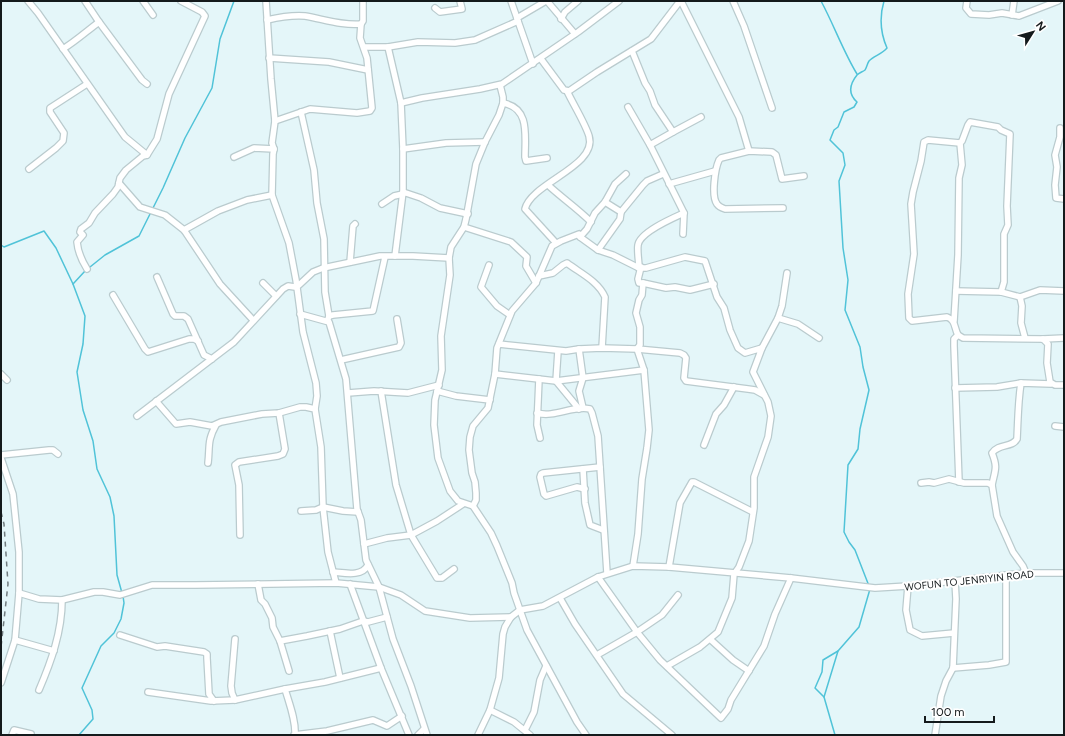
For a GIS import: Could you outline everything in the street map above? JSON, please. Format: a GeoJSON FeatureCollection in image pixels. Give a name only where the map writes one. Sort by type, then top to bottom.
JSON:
{"type":"FeatureCollection","features":[{"type":"Feature","properties":{"kind":"street"},"geometry":{"type":"LineString","coordinates":[[28,1],[125,137],[147,155]]}},
{"type":"Feature","properties":{"kind":"street"},"geometry":{"type":"LineString","coordinates":[[85,1],[142,80],[147,84]]}},
{"type":"Feature","properties":{"kind":"street"},"geometry":{"type":"LineString","coordinates":[[142,1],[153,15]]}},
{"type":"Feature","properties":{"kind":"street"},"geometry":{"type":"LineString","coordinates":[[87,269],[77,249],[77,242],[83,235],[80,232],[81,229],[89,223],[93,216],[113,194],[122,174],[143,156],[147,155],[157,139],[169,94],[205,16],[202,12],[180,1]]}},
{"type":"Feature","properties":{"kind":"street"},"geometry":{"type":"LineString","coordinates":[[266,1],[275,121],[272,143],[274,149],[272,195],[288,243],[297,286],[303,332],[316,383],[317,396],[315,409],[321,447],[323,507],[328,552],[336,582]]}},
{"type":"Feature","properties":{"kind":"street"},"geometry":{"type":"LineString","coordinates":[[275,121],[313,109],[357,113],[370,111],[372,104],[367,58],[360,38],[361,24],[363,21],[363,1]]}},
{"type":"Feature","properties":{"kind":"street"},"geometry":{"type":"LineString","coordinates":[[435,8],[440,12],[462,9],[460,1]]}},
{"type":"Feature","properties":{"kind":"street"},"geometry":{"type":"LineString","coordinates":[[511,1],[533,64]]}},
{"type":"Feature","properties":{"kind":"street"},"geometry":{"type":"LineString","coordinates":[[364,47],[388,47],[418,42],[455,43],[475,40],[517,20],[546,1],[575,34]]}},
{"type":"Feature","properties":{"kind":"street"},"geometry":{"type":"LineString","coordinates":[[561,19],[565,12],[578,1]]}},
{"type":"Feature","properties":{"kind":"street"},"geometry":{"type":"LineString","coordinates":[[401,103],[500,85],[533,64],[619,1]]}},
{"type":"Feature","properties":{"kind":"street"},"geometry":{"type":"LineString","coordinates":[[567,91],[571,91],[597,72],[652,39],[681,1],[739,117],[749,151]]}},
{"type":"Feature","properties":{"kind":"street"},"geometry":{"type":"LineString","coordinates":[[733,1],[744,26],[772,108]]}},
{"type":"Feature","properties":{"kind":"street"},"geometry":{"type":"LineString","coordinates":[[967,1],[966,8],[971,14],[989,15],[1002,13],[1022,16],[1058,1]]}},
{"type":"Feature","properties":{"kind":"street"},"geometry":{"type":"LineString","coordinates":[[1012,15],[1014,1]]}},
{"type":"Feature","properties":{"kind":"street"},"geometry":{"type":"LineString","coordinates":[[267,20],[283,16],[304,16],[361,24]]}},
{"type":"Feature","properties":{"kind":"street"},"geometry":{"type":"LineString","coordinates":[[63,49],[72,44],[81,35],[99,22]]}},
{"type":"Feature","properties":{"kind":"street"},"geometry":{"type":"LineString","coordinates":[[388,47],[401,103],[403,148],[403,193],[395,256]]}},
{"type":"Feature","properties":{"kind":"street"},"geometry":{"type":"LineString","coordinates":[[632,51],[655,105],[673,132]]}},
{"type":"Feature","properties":{"kind":"street"},"geometry":{"type":"LineString","coordinates":[[270,58],[329,62],[368,70]]}},
{"type":"Feature","properties":{"kind":"street"},"geometry":{"type":"LineString","coordinates":[[541,58],[564,90],[567,91],[589,136],[589,150],[582,159],[548,185],[538,190],[527,202],[524,209],[556,243]]}},
{"type":"Feature","properties":{"kind":"street"},"geometry":{"type":"LineString","coordinates":[[29,169],[63,141],[64,133],[50,112],[50,108],[88,84]]}},
{"type":"Feature","properties":{"kind":"street"},"geometry":{"type":"LineString","coordinates":[[500,85],[503,102],[499,115],[485,142],[474,170],[468,214],[464,227],[451,247],[449,258],[450,274],[441,336],[442,365],[435,400],[434,425],[438,458],[453,496],[463,504],[473,506],[491,533],[512,583],[527,630],[577,722],[586,735]]}},
{"type":"Feature","properties":{"kind":"street"},"geometry":{"type":"LineString","coordinates":[[503,102],[514,107],[523,117],[526,162],[547,158]]}},
{"type":"Feature","properties":{"kind":"street"},"geometry":{"type":"LineString","coordinates":[[628,107],[650,145],[663,174],[684,213],[683,234]]}},
{"type":"Feature","properties":{"kind":"street"},"geometry":{"type":"LineString","coordinates":[[302,112],[314,170],[317,203],[324,239],[325,292],[329,319],[346,379],[358,512],[361,520],[368,565],[379,587],[393,639],[411,686],[427,735]]}},
{"type":"Feature","properties":{"kind":"street"},"geometry":{"type":"LineString","coordinates":[[650,145],[700,117]]}},
{"type":"Feature","properties":{"kind":"street"},"geometry":{"type":"LineString","coordinates":[[1001,292],[1004,277],[1004,234],[1008,225],[1010,134],[1000,130],[998,127],[970,122],[960,143],[962,164],[959,178],[959,213],[954,321],[958,335],[963,338],[1064,338]]}},
{"type":"Feature","properties":{"kind":"street"},"geometry":{"type":"LineString","coordinates":[[1060,128],[1060,137],[1055,155],[1057,167],[1055,185],[1056,198],[1064,199]]}},
{"type":"Feature","properties":{"kind":"street"},"geometry":{"type":"LineString","coordinates":[[954,321],[947,317],[910,320],[908,313],[908,294],[914,254],[911,204],[924,142],[928,140],[960,143]]}},
{"type":"Feature","properties":{"kind":"street"},"geometry":{"type":"LineString","coordinates":[[403,148],[454,143],[485,142]]}},
{"type":"Feature","properties":{"kind":"street"},"geometry":{"type":"LineString","coordinates":[[234,158],[254,148],[274,149]]}},
{"type":"Feature","properties":{"kind":"street"},"geometry":{"type":"LineString","coordinates":[[783,208],[725,209],[719,207],[715,202],[715,171],[718,160],[749,151],[774,152],[782,179],[804,176]]}},
{"type":"Feature","properties":{"kind":"street"},"geometry":{"type":"LineString","coordinates":[[669,184],[715,171]]}},
{"type":"Feature","properties":{"kind":"street"},"geometry":{"type":"LineString","coordinates":[[580,237],[587,229],[595,213],[605,202],[615,184],[626,174]]}},
{"type":"Feature","properties":{"kind":"street"},"geometry":{"type":"LineString","coordinates":[[598,250],[620,219],[621,212],[643,185],[647,181],[663,174]]}},
{"type":"Feature","properties":{"kind":"street"},"geometry":{"type":"LineString","coordinates":[[119,183],[137,204],[143,208],[167,216],[184,230],[220,284],[253,320]]}},
{"type":"Feature","properties":{"kind":"street"},"geometry":{"type":"LineString","coordinates":[[548,185],[591,222]]}},
{"type":"Feature","properties":{"kind":"street"},"geometry":{"type":"LineString","coordinates":[[382,204],[394,196],[403,193],[421,198],[440,208],[468,214]]}},
{"type":"Feature","properties":{"kind":"street"},"geometry":{"type":"LineString","coordinates":[[184,230],[218,211],[247,200],[272,195]]}},
{"type":"Feature","properties":{"kind":"street"},"geometry":{"type":"LineString","coordinates":[[605,202],[621,212]]}},
{"type":"Feature","properties":{"kind":"street"},"geometry":{"type":"LineString","coordinates":[[684,213],[655,227],[638,244],[640,268],[638,279],[639,283],[666,288],[674,287],[690,290],[714,284]]}},
{"type":"Feature","properties":{"kind":"street"},"geometry":{"type":"LineString","coordinates":[[350,262],[353,226],[355,224]]}},
{"type":"Feature","properties":{"kind":"street"},"geometry":{"type":"LineString","coordinates":[[464,227],[511,242],[526,257],[527,267],[536,283]]}},
{"type":"Feature","properties":{"kind":"street"},"geometry":{"type":"LineString","coordinates":[[473,506],[476,500],[476,493],[469,450],[473,426],[485,412],[490,400],[499,344],[510,315],[536,283],[549,251],[556,243],[580,234],[580,237],[598,250],[614,255],[640,268],[646,268],[684,257],[702,259],[705,261],[714,284],[717,297],[724,308],[730,330],[738,348],[745,353],[762,348]]}},
{"type":"Feature","properties":{"kind":"street"},"geometry":{"type":"LineString","coordinates":[[136,416],[234,342],[253,320],[286,287],[297,286],[313,272],[325,267],[380,256],[449,258]]}},
{"type":"Feature","properties":{"kind":"street"},"geometry":{"type":"LineString","coordinates":[[329,319],[333,315],[373,311],[385,257]]}},
{"type":"Feature","properties":{"kind":"street"},"geometry":{"type":"LineString","coordinates":[[539,276],[553,273],[567,263],[596,283],[605,297],[602,348]]}},
{"type":"Feature","properties":{"kind":"street"},"geometry":{"type":"LineString","coordinates":[[489,265],[481,287],[497,306],[510,315]]}},
{"type":"Feature","properties":{"kind":"street"},"geometry":{"type":"LineString","coordinates":[[667,666],[710,640],[718,632],[730,605],[734,587],[734,574],[739,567],[749,541],[753,512],[754,477],[768,437],[771,416],[768,402],[753,372],[762,348],[778,318],[782,306],[787,273]]}},
{"type":"Feature","properties":{"kind":"street"},"geometry":{"type":"LineString","coordinates":[[157,277],[173,314],[175,316],[184,316],[188,318],[204,355],[212,359]]}},
{"type":"Feature","properties":{"kind":"street"},"geometry":{"type":"LineString","coordinates":[[263,283],[276,296]]}},
{"type":"Feature","properties":{"kind":"street"},"geometry":{"type":"LineString","coordinates":[[633,566],[638,534],[642,479],[649,430],[644,370],[637,349],[640,345],[640,327],[636,312],[642,295],[643,283]]}},
{"type":"Feature","properties":{"kind":"street"},"geometry":{"type":"LineString","coordinates":[[956,290],[1001,292],[1020,297],[1040,290],[1064,291]]}},
{"type":"Feature","properties":{"kind":"street"},"geometry":{"type":"LineString","coordinates":[[113,296],[148,352],[189,339],[198,341]]}},
{"type":"Feature","properties":{"kind":"street"},"geometry":{"type":"LineString","coordinates":[[1020,297],[1022,306],[1022,326],[1026,338]]}},
{"type":"Feature","properties":{"kind":"street"},"geometry":{"type":"LineString","coordinates":[[300,314],[329,319]]}},
{"type":"Feature","properties":{"kind":"street"},"geometry":{"type":"LineString","coordinates":[[778,318],[798,324],[819,338]]}},
{"type":"Feature","properties":{"kind":"street"},"geometry":{"type":"LineString","coordinates":[[341,360],[399,346],[401,343],[397,319]]}},
{"type":"Feature","properties":{"kind":"street"},"geometry":{"type":"LineString","coordinates":[[958,335],[954,339],[959,482]]}},
{"type":"Feature","properties":{"kind":"street"},"geometry":{"type":"LineString","coordinates":[[1043,339],[1048,344],[1047,363],[1051,384]]}},
{"type":"Feature","properties":{"kind":"street"},"geometry":{"type":"LineString","coordinates":[[499,344],[558,351],[602,348],[637,349],[680,353],[686,358],[684,378],[686,381],[755,390],[764,396]]}},
{"type":"Feature","properties":{"kind":"street"},"geometry":{"type":"LineString","coordinates":[[579,349],[582,378],[579,391],[581,408]]}},
{"type":"Feature","properties":{"kind":"street"},"geometry":{"type":"LineString","coordinates":[[558,351],[556,380],[581,408]]}},
{"type":"Feature","properties":{"kind":"street"},"geometry":{"type":"LineString","coordinates":[[495,374],[556,380],[644,370]]}},
{"type":"Feature","properties":{"kind":"street"},"geometry":{"type":"LineString","coordinates":[[1,374],[7,380]]}},
{"type":"Feature","properties":{"kind":"street"},"geometry":{"type":"LineString","coordinates":[[539,379],[537,413],[540,438]]}},
{"type":"Feature","properties":{"kind":"street"},"geometry":{"type":"LineString","coordinates":[[955,388],[997,387],[1021,383],[1064,385]]}},
{"type":"Feature","properties":{"kind":"street"},"geometry":{"type":"LineString","coordinates":[[1021,383],[1018,399],[1017,439],[1015,442],[1000,446],[992,453],[996,463],[992,485],[997,516],[1013,552],[1026,573]]}},
{"type":"Feature","properties":{"kind":"street"},"geometry":{"type":"LineString","coordinates":[[348,393],[381,391],[408,393],[439,385]]}},
{"type":"Feature","properties":{"kind":"street"},"geometry":{"type":"LineString","coordinates":[[704,445],[716,414],[724,405],[734,387]]}},
{"type":"Feature","properties":{"kind":"street"},"geometry":{"type":"LineString","coordinates":[[381,391],[396,485],[411,535],[437,578],[442,578],[454,569]]}},
{"type":"Feature","properties":{"kind":"street"},"geometry":{"type":"LineString","coordinates":[[437,391],[456,396],[490,400]]}},
{"type":"Feature","properties":{"kind":"street"},"geometry":{"type":"LineString","coordinates":[[156,401],[176,424],[190,422],[208,426],[262,414],[279,413],[306,406],[315,409]]}},
{"type":"Feature","properties":{"kind":"street"},"geometry":{"type":"LineString","coordinates":[[537,413],[549,415],[581,408],[590,409],[592,413],[598,436],[606,573]]}},
{"type":"Feature","properties":{"kind":"street"},"geometry":{"type":"LineString","coordinates":[[240,535],[239,485],[235,465],[239,462],[283,454],[286,449],[279,413]]}},
{"type":"Feature","properties":{"kind":"street"},"geometry":{"type":"LineString","coordinates":[[208,463],[208,444],[210,435],[216,425]]}},
{"type":"Feature","properties":{"kind":"street"},"geometry":{"type":"LineString","coordinates":[[1055,426],[1064,427]]}},
{"type":"Feature","properties":{"kind":"street"},"geometry":{"type":"LineString","coordinates":[[1,683],[15,640],[19,593],[19,552],[13,494],[1,457],[49,450],[53,450],[58,454]]}},
{"type":"Feature","properties":{"kind":"street"},"geometry":{"type":"LineString","coordinates":[[585,489],[577,487],[546,496],[544,494],[540,477],[543,472],[600,467]]}},
{"type":"Feature","properties":{"kind":"street"},"geometry":{"type":"LineString","coordinates":[[582,469],[585,489],[584,503],[590,525],[603,530]]}},
{"type":"Feature","properties":{"kind":"street"},"geometry":{"type":"LineString","coordinates":[[921,483],[934,483],[949,479],[959,482],[988,483],[992,485]]}},
{"type":"Feature","properties":{"kind":"street"},"geometry":{"type":"LineString","coordinates":[[669,567],[680,503],[692,482],[753,512]]}},
{"type":"Feature","properties":{"kind":"street"},"geometry":{"type":"LineString","coordinates":[[364,544],[387,538],[411,535],[437,522],[463,504]]}},
{"type":"Feature","properties":{"kind":"street"},"geometry":{"type":"LineString","coordinates":[[301,511],[316,510],[323,507],[358,512]]}},
{"type":"Feature","properties":{"kind":"street"},"geometry":{"type":"LineString","coordinates":[[333,572],[360,573],[366,569],[368,565]]}},
{"type":"Feature","properties":{"kind":"street","name":"WOFUN TO JENRIYIN ROAD"},"geometry":{"type":"LineString","coordinates":[[520,610],[543,606],[606,573],[633,566],[669,567],[791,578],[867,588],[908,586],[1026,573],[1064,573]]}},
{"type":"Feature","properties":{"kind":"street"},"geometry":{"type":"LineString","coordinates":[[954,668],[1006,662],[1006,575]]}},
{"type":"Feature","properties":{"kind":"street"},"geometry":{"type":"LineString","coordinates":[[598,577],[636,632],[667,666],[721,718],[728,709],[731,700],[764,646],[775,614],[791,578]]}},
{"type":"Feature","properties":{"kind":"street"},"geometry":{"type":"LineString","coordinates":[[936,735],[941,696],[946,681],[954,668],[956,599],[955,581]]}},
{"type":"Feature","properties":{"kind":"street"},"geometry":{"type":"LineString","coordinates":[[19,593],[39,599],[62,600],[94,592],[119,595],[152,585],[336,582],[379,587],[401,595],[425,611],[470,618],[511,617]]}},
{"type":"Feature","properties":{"kind":"street"},"geometry":{"type":"LineString","coordinates":[[258,584],[262,600],[272,618],[273,627],[280,641],[289,671]]}},
{"type":"Feature","properties":{"kind":"street"},"geometry":{"type":"LineString","coordinates":[[350,584],[363,621],[409,735]]}},
{"type":"Feature","properties":{"kind":"street"},"geometry":{"type":"LineString","coordinates":[[908,586],[906,610],[910,630],[922,636],[954,633]]}},
{"type":"Feature","properties":{"kind":"street"},"geometry":{"type":"LineString","coordinates":[[597,655],[662,615],[678,595]]}},
{"type":"Feature","properties":{"kind":"street"},"geometry":{"type":"LineString","coordinates":[[560,598],[575,624],[623,694],[672,735]]}},
{"type":"Feature","properties":{"kind":"street"},"geometry":{"type":"LineString","coordinates":[[39,690],[48,670],[54,651],[60,624],[62,600]]}},
{"type":"Feature","properties":{"kind":"street"},"geometry":{"type":"LineString","coordinates":[[478,735],[490,710],[499,678],[505,627],[511,617],[520,610]]}},
{"type":"Feature","properties":{"kind":"street"},"geometry":{"type":"LineString","coordinates":[[280,641],[330,631],[363,621],[368,622],[387,617]]}},
{"type":"Feature","properties":{"kind":"street"},"geometry":{"type":"LineString","coordinates":[[330,631],[340,678]]}},
{"type":"Feature","properties":{"kind":"street"},"geometry":{"type":"LineString","coordinates":[[120,635],[157,647],[165,646],[204,652],[207,654],[209,694],[214,701]]}},
{"type":"Feature","properties":{"kind":"street"},"geometry":{"type":"LineString","coordinates":[[235,639],[231,686],[235,700]]}},
{"type":"Feature","properties":{"kind":"street"},"geometry":{"type":"LineString","coordinates":[[15,640],[54,651]]}},
{"type":"Feature","properties":{"kind":"street"},"geometry":{"type":"LineString","coordinates":[[710,640],[733,660],[749,671]]}},
{"type":"Feature","properties":{"kind":"street"},"geometry":{"type":"LineString","coordinates":[[525,730],[534,712],[540,680],[546,666]]}},
{"type":"Feature","properties":{"kind":"street"},"geometry":{"type":"LineString","coordinates":[[148,692],[214,701],[235,700],[382,668]]}},
{"type":"Feature","properties":{"kind":"street"},"geometry":{"type":"LineString","coordinates":[[285,689],[295,735],[327,731],[373,720],[387,726],[402,716]]}},
{"type":"Feature","properties":{"kind":"street"},"geometry":{"type":"LineString","coordinates":[[490,710],[514,722],[530,735]]}},
{"type":"Feature","properties":{"kind":"street"},"geometry":{"type":"LineString","coordinates":[[418,735],[424,729]]}},
{"type":"Feature","properties":{"kind":"street"},"geometry":{"type":"LineString","coordinates":[[12,735],[14,730],[31,734]]}},
{"type":"Feature","properties":{"kind":"waterway"},"geometry":{"type":"LineString","coordinates":[[73,284],[85,271],[105,255],[139,236],[163,188],[185,138],[212,88],[220,39],[234,1]]}},
{"type":"Feature","properties":{"kind":"waterway"},"geometry":{"type":"LineString","coordinates":[[821,1],[857,74]]}},
{"type":"Feature","properties":{"kind":"waterway"},"geometry":{"type":"LineString","coordinates":[[869,586],[855,550],[844,532],[848,465],[858,449],[860,429],[869,390],[860,347],[845,310],[848,280],[843,248],[839,181],[845,165],[843,153],[830,140],[834,130],[838,127],[844,112],[854,107],[857,102],[851,93],[852,82],[858,74],[865,70],[869,61],[887,48],[881,25],[881,13],[884,1]]}},
{"type":"Feature","properties":{"kind":"waterway"},"geometry":{"type":"LineString","coordinates":[[1,245],[4,247],[44,231],[56,248],[73,284],[85,316],[83,344],[77,372],[83,410],[93,441],[97,469],[110,497],[114,516],[117,575],[122,593]]}},
{"type":"Feature","properties":{"kind":"waterway"},"geometry":{"type":"LineString","coordinates":[[835,735],[824,697],[838,651],[859,627],[870,589]]}},
{"type":"Feature","properties":{"kind":"waterway"},"geometry":{"type":"LineString","coordinates":[[79,735],[93,719],[92,710],[82,688],[101,646],[114,633],[121,619],[124,603],[123,596]]}},
{"type":"Feature","properties":{"kind":"waterway"},"geometry":{"type":"LineString","coordinates":[[824,697],[815,688],[822,672],[823,660],[838,651]]}},
{"type":"Feature","properties":{"kind":"railway"},"geometry":{"type":"LineString","coordinates":[[1,512],[4,524],[8,584],[1,647]]}}]}
